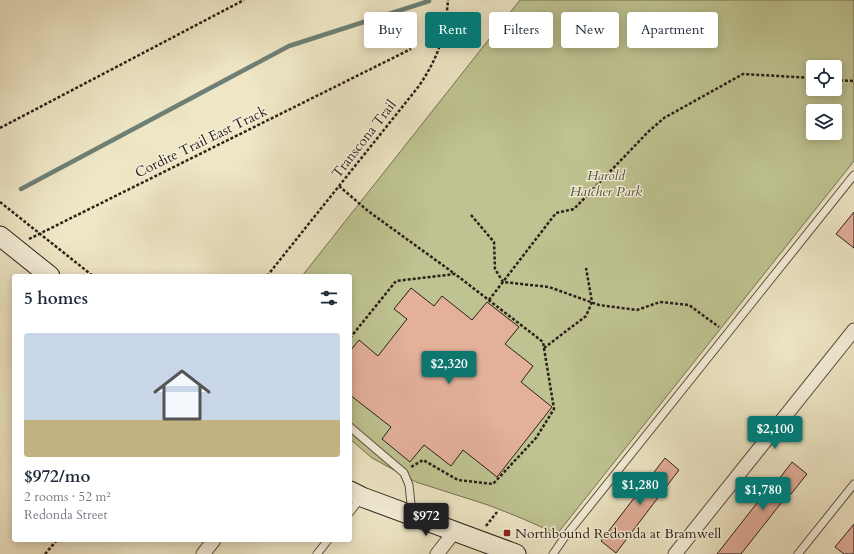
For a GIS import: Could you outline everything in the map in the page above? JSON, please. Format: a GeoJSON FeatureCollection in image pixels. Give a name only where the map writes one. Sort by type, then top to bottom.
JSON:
{"type":"FeatureCollection","features":[{"type":"Feature","properties":{"kind":"street"},"geometry":{"type":"LineString","coordinates":[[7,241],[48,274]]}},
{"type":"Feature","properties":{"kind":"street"},"geometry":{"type":"LineString","coordinates":[[676,554],[854,330]]}},
{"type":"Feature","properties":{"kind":"street"},"geometry":{"type":"LineString","coordinates":[[356,494],[516,554]]}},
{"type":"Feature","properties":{"kind":"street"},"geometry":{"type":"LineString","coordinates":[[437,554],[455,531]]}},
{"type":"Feature","properties":{"kind":"street"},"geometry":{"type":"LineString","coordinates":[[203,554],[212,542]]}},
{"type":"Feature","properties":{"kind":"lane"},"geometry":{"type":"LineString","coordinates":[[553,554],[564,538],[854,175]]}},
{"type":"Feature","properties":{"kind":"lane"},"geometry":{"type":"LineString","coordinates":[[352,429],[404,473],[409,485],[412,516]]}},
{"type":"Feature","properties":{"kind":"lane"},"geometry":{"type":"LineString","coordinates":[[798,554],[854,484]]}},
{"type":"Feature","properties":{"kind":"lane"},"geometry":{"type":"LineString","coordinates":[[352,506],[356,494]]}},
{"type":"Feature","properties":{"kind":"lane"},"geometry":{"type":"LineString","coordinates":[[317,554],[326,542]]}},
{"type":"Feature","properties":{"kind":"path"},"geometry":{"type":"LineString","coordinates":[[0,128],[244,0]]}},
{"type":"Feature","properties":{"kind":"path","name":"Transcona Trail"},"geometry":{"type":"LineString","coordinates":[[269,274],[419,86],[430,69],[440,46],[445,27],[448,0]]}},
{"type":"Feature","properties":{"kind":"path","name":"Cordite Trail East Track"},"geometry":{"type":"LineString","coordinates":[[7,241],[40,233],[411,49]]}},
{"type":"Feature","properties":{"kind":"path"},"geometry":{"type":"LineString","coordinates":[[489,300],[556,213],[574,209],[648,132],[664,118],[742,74],[806,78]]}},
{"type":"Feature","properties":{"kind":"path"},"geometry":{"type":"LineString","coordinates":[[842,80],[854,81]]}},
{"type":"Feature","properties":{"kind":"path"},"geometry":{"type":"LineString","coordinates":[[339,186],[368,211],[455,274],[543,342],[554,409],[536,438],[493,484],[458,480],[423,460],[408,468]]}},
{"type":"Feature","properties":{"kind":"path"},"geometry":{"type":"LineString","coordinates":[[0,202],[91,274]]}},
{"type":"Feature","properties":{"kind":"path"},"geometry":{"type":"LineString","coordinates":[[471,215],[494,242],[495,269],[503,282]]}},
{"type":"Feature","properties":{"kind":"path"},"geometry":{"type":"LineString","coordinates":[[544,348],[586,316],[592,302],[586,268]]}},
{"type":"Feature","properties":{"kind":"path"},"geometry":{"type":"LineString","coordinates":[[352,336],[396,281],[455,274]]}},
{"type":"Feature","properties":{"kind":"path"},"geometry":{"type":"LineString","coordinates":[[503,282],[549,286],[592,302],[637,310],[660,302],[689,305],[728,333]]}},
{"type":"Feature","properties":{"kind":"path"},"geometry":{"type":"LineString","coordinates":[[485,528],[497,512]]}},
{"type":"Feature","properties":{"kind":"path"},"geometry":{"type":"LineString","coordinates":[[45,554],[55,542]]}},
{"type":"Feature","properties":{"kind":"green space","name":"Harold Hatcher Park"},"geometry":{"type":"Polygon","coordinates":[[[520,0],[854,0],[854,161],[557,534],[488,505],[416,482],[372,458],[352,441],[352,274],[304,274],[489,39],[489,48],[553,48],[553,12],[511,12],[520,0]]]}},
{"type":"Feature","properties":{"kind":"building"},"geometry":{"type":"Polygon","coordinates":[[[854,212],[854,248],[836,234],[854,212]]]}},
{"type":"Feature","properties":{"kind":"building"},"geometry":{"type":"Polygon","coordinates":[[[411,288],[434,306],[442,296],[472,320],[487,302],[519,327],[505,344],[533,366],[521,382],[552,407],[497,477],[463,450],[451,466],[424,445],[410,462],[382,439],[391,427],[352,397],[352,349],[359,340],[378,356],[407,319],[394,309],[411,288]]]}},
{"type":"Feature","properties":{"kind":"building"},"geometry":{"type":"Polygon","coordinates":[[[665,458],[679,470],[616,553],[601,541],[665,458]]]}},
{"type":"Feature","properties":{"kind":"building"},"geometry":{"type":"Polygon","coordinates":[[[792,462],[807,474],[791,494],[789,493],[741,554],[717,554],[768,489],[770,491],[792,462]]]}},
{"type":"Feature","properties":{"kind":"building"},"geometry":{"type":"Polygon","coordinates":[[[854,524],[854,554],[844,554],[835,547],[854,524]]]}},
{"type":"Feature","properties":{"kind":"waterway"},"geometry":{"type":"LineString","coordinates":[[21,189],[289,46],[429,1]]}},
{"type":"Feature","properties":{"kind":"place","name":"Northbound Redonda at Bramwell"},"geometry":{"type":"Point","coordinates":[507,533]}}]}
